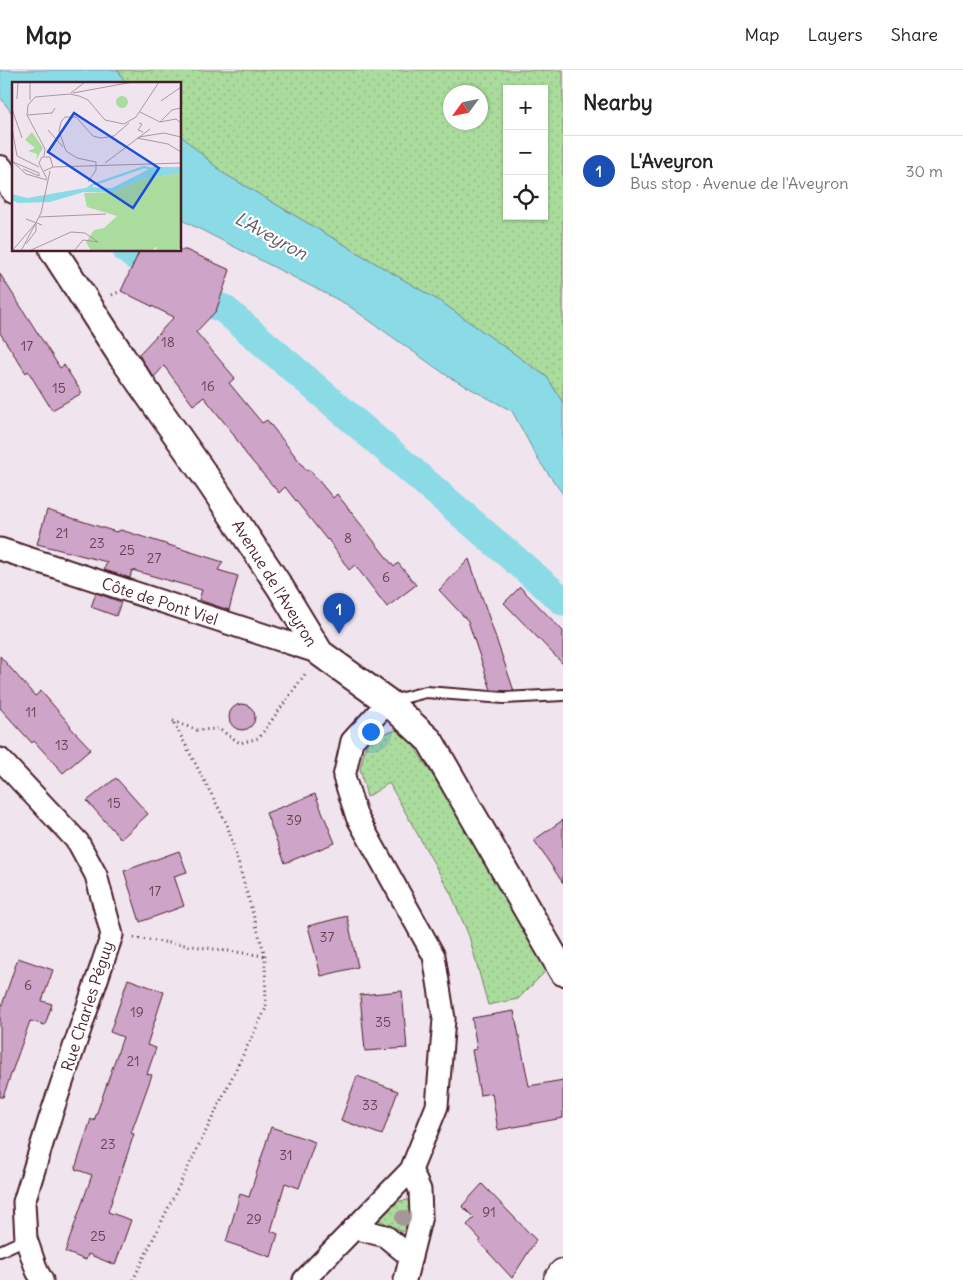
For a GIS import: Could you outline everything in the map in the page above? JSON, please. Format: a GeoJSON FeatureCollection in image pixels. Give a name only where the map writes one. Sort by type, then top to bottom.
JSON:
{"type":"FeatureCollection","features":[{"type":"Feature","properties":{"kind":"main road"},"geometry":{"type":"LineString","coordinates":[[558,1280],[563,1273]]}},
{"type":"Feature","properties":{"kind":"street"},"geometry":{"type":"LineString","coordinates":[[0,169],[12,187]]}},
{"type":"Feature","properties":{"kind":"street","name":"Avenue de l'Aveyron"},"geometry":{"type":"LineString","coordinates":[[54,251],[122,357],[280,587],[320,653],[388,702],[430,740],[563,972]]}},
{"type":"Feature","properties":{"kind":"street","name":"Côte de Pont Viel"},"geometry":{"type":"LineString","coordinates":[[0,549],[320,653]]}},
{"type":"Feature","properties":{"kind":"street"},"geometry":{"type":"LineString","coordinates":[[304,1280],[411,1170],[437,1106],[444,1019],[434,956],[357,817],[344,776],[352,740],[388,702]]}},
{"type":"Feature","properties":{"kind":"street","name":"Rue Charles Péguy"},"geometry":{"type":"LineString","coordinates":[[0,759],[78,842],[96,874],[112,935],[50,1118],[24,1202],[26,1238],[42,1280]]}},
{"type":"Feature","properties":{"kind":"street"},"geometry":{"type":"LineString","coordinates":[[405,1280],[421,1216],[420,1190],[411,1170]]}},
{"type":"Feature","properties":{"kind":"street"},"geometry":{"type":"LineString","coordinates":[[354,1228],[385,1236],[411,1257]]}},
{"type":"Feature","properties":{"kind":"lane"},"geometry":{"type":"LineString","coordinates":[[388,702],[426,692],[504,698],[563,694]]}},
{"type":"Feature","properties":{"kind":"lane"},"geometry":{"type":"LineString","coordinates":[[0,1251],[26,1238]]}},
{"type":"Feature","properties":{"kind":"path"},"geometry":{"type":"LineString","coordinates":[[133,1280],[266,1008],[265,956],[227,824],[173,721],[197,730],[219,729],[240,743],[259,738],[320,653]]}},
{"type":"Feature","properties":{"kind":"path"},"geometry":{"type":"LineString","coordinates":[[112,935],[265,956]]}},
{"type":"Feature","properties":{"kind":"green space"},"geometry":{"type":"Polygon","coordinates":[[[118,70],[563,70],[563,403],[547,377],[441,302],[223,173],[181,136],[181,82],[125,82],[118,70]]]}},
{"type":"Feature","properties":{"kind":"green space"},"geometry":{"type":"Polygon","coordinates":[[[397,730],[410,740],[457,814],[546,971],[518,999],[488,1005],[469,936],[451,894],[389,783],[367,797],[360,768],[366,745],[379,735],[397,730]]]}},
{"type":"Feature","properties":{"kind":"green space"},"geometry":{"type":"Polygon","coordinates":[[[408,1200],[410,1216],[403,1232],[379,1220],[399,1201],[408,1200]]]}},
{"type":"Feature","properties":{"kind":"water"},"geometry":{"type":"Polygon","coordinates":[[[0,70],[118,70],[125,82],[12,82],[12,113],[0,97],[0,70]]]}},
{"type":"Feature","properties":{"kind":"water"},"geometry":{"type":"Polygon","coordinates":[[[181,136],[223,173],[441,302],[547,377],[563,403],[563,494],[539,461],[512,411],[449,377],[346,304],[181,220],[181,136]]]}},
{"type":"Feature","properties":{"kind":"building"},"geometry":{"type":"Polygon","coordinates":[[[186,250],[230,270],[216,311],[196,332],[235,378],[229,383],[262,423],[267,420],[307,471],[309,469],[333,498],[337,494],[394,567],[398,563],[416,585],[387,607],[355,565],[349,570],[328,539],[285,487],[279,493],[246,454],[231,431],[204,397],[193,405],[164,366],[154,377],[139,354],[174,317],[121,291],[140,251],[186,250]]]}},
{"type":"Feature","properties":{"kind":"building"},"geometry":{"type":"Polygon","coordinates":[[[0,274],[60,368],[64,365],[82,393],[52,410],[28,371],[26,373],[0,333],[0,274]]]}},
{"type":"Feature","properties":{"kind":"building"},"geometry":{"type":"Polygon","coordinates":[[[47,510],[116,532],[121,530],[223,562],[218,570],[238,576],[229,610],[199,600],[202,590],[132,570],[130,578],[104,570],[107,562],[37,544],[47,510]]]}},
{"type":"Feature","properties":{"kind":"building"},"geometry":{"type":"Polygon","coordinates":[[[469,559],[514,691],[491,690],[468,621],[439,590],[469,559]]]}},
{"type":"Feature","properties":{"kind":"building"},"geometry":{"type":"Polygon","coordinates":[[[520,587],[563,631],[563,664],[504,603],[520,587]]]}},
{"type":"Feature","properties":{"kind":"building"},"geometry":{"type":"Polygon","coordinates":[[[96,593],[121,602],[116,616],[91,607],[96,593]]]}},
{"type":"Feature","properties":{"kind":"building"},"geometry":{"type":"Polygon","coordinates":[[[0,656],[35,696],[41,691],[70,727],[91,749],[63,773],[0,708],[0,656]]]}},
{"type":"Feature","properties":{"kind":"building"},"geometry":{"type":"Polygon","coordinates":[[[242,704],[251,708],[255,717],[251,726],[242,730],[233,726],[229,717],[233,708],[242,704]]]}},
{"type":"Feature","properties":{"kind":"building"},"geometry":{"type":"Polygon","coordinates":[[[116,778],[148,814],[121,839],[87,801],[116,778]]]}},
{"type":"Feature","properties":{"kind":"building"},"geometry":{"type":"Polygon","coordinates":[[[315,794],[335,843],[285,863],[266,813],[315,794]]]}},
{"type":"Feature","properties":{"kind":"building"},"geometry":{"type":"Polygon","coordinates":[[[563,820],[563,883],[534,840],[563,820]]]}},
{"type":"Feature","properties":{"kind":"building"},"geometry":{"type":"Polygon","coordinates":[[[179,851],[187,872],[174,876],[184,906],[140,922],[124,871],[179,851]]]}},
{"type":"Feature","properties":{"kind":"building"},"geometry":{"type":"Polygon","coordinates":[[[347,916],[358,967],[321,976],[308,926],[347,916]]]}},
{"type":"Feature","properties":{"kind":"building"},"geometry":{"type":"Polygon","coordinates":[[[18,958],[53,970],[42,1001],[52,1004],[45,1025],[30,1021],[3,1097],[0,1097],[0,1011],[18,958]]]}},
{"type":"Feature","properties":{"kind":"building"},"geometry":{"type":"Polygon","coordinates":[[[128,979],[164,992],[147,1045],[156,1048],[147,1074],[152,1075],[131,1133],[134,1134],[108,1212],[131,1220],[115,1265],[88,1254],[86,1260],[65,1252],[92,1175],[75,1169],[91,1119],[94,1121],[123,1037],[110,1032],[128,979]]]}},
{"type":"Feature","properties":{"kind":"building"},"geometry":{"type":"Polygon","coordinates":[[[402,991],[407,1048],[365,1051],[360,995],[402,991]]]}},
{"type":"Feature","properties":{"kind":"building"},"geometry":{"type":"Polygon","coordinates":[[[514,1011],[529,1086],[563,1080],[563,1118],[498,1130],[492,1093],[480,1095],[472,1050],[477,1049],[472,1018],[514,1011]]]}},
{"type":"Feature","properties":{"kind":"building"},"geometry":{"type":"Polygon","coordinates":[[[357,1076],[398,1091],[382,1135],[341,1120],[357,1076]]]}},
{"type":"Feature","properties":{"kind":"building"},"geometry":{"type":"Polygon","coordinates":[[[271,1127],[315,1142],[299,1188],[285,1183],[271,1231],[278,1234],[271,1257],[226,1242],[240,1194],[249,1197],[271,1127]]]}},
{"type":"Feature","properties":{"kind":"building"},"geometry":{"type":"Polygon","coordinates":[[[482,1184],[536,1240],[512,1278],[479,1242],[481,1240],[467,1225],[474,1218],[462,1206],[482,1184]]]}},
{"type":"Feature","properties":{"kind":"waterway"},"geometry":{"type":"LineString","coordinates":[[128,251],[186,294],[224,309],[563,601]]}},
{"type":"Feature","properties":{"kind":"place","name":"L'Aveyron"},"geometry":{"type":"Point","coordinates":[339,634]}}]}
